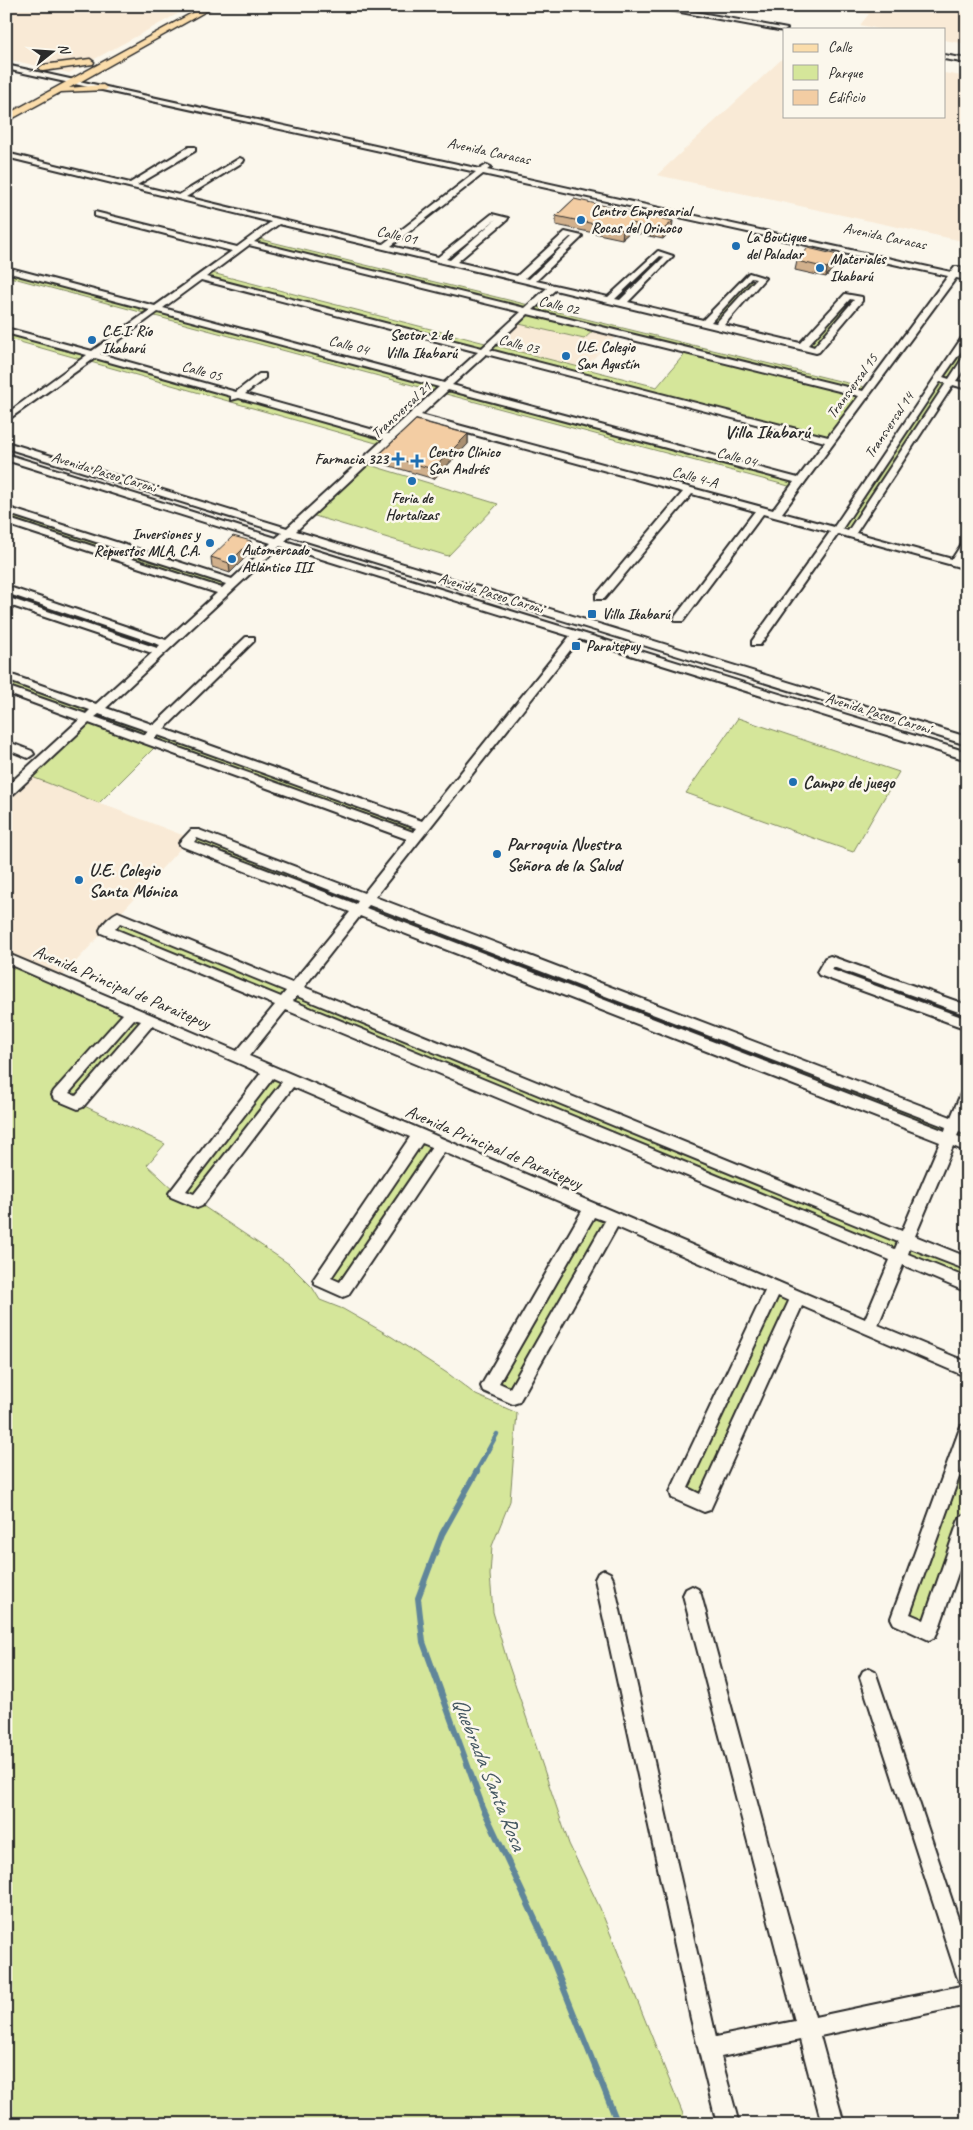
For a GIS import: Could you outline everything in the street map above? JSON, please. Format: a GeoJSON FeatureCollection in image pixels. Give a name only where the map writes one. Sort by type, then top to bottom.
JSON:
{"type":"FeatureCollection","features":[{"type":"Feature","properties":{"kind":"main road"},"geometry":{"type":"LineString","coordinates":[[23,98],[192,6]]}},
{"type":"Feature","properties":{"kind":"main road"},"geometry":{"type":"LineString","coordinates":[[6,119],[211,6]]}},
{"type":"Feature","properties":{"kind":"main road"},"geometry":{"type":"LineString","coordinates":[[43,68],[90,62]]}},
{"type":"Feature","properties":{"kind":"main road"},"geometry":{"type":"LineString","coordinates":[[52,94],[106,85],[100,74],[102,66]]}},
{"type":"Feature","properties":{"kind":"main road"},"geometry":{"type":"LineString","coordinates":[[33,72],[42,79],[43,86]]}},
{"type":"Feature","properties":{"kind":"street"},"geometry":{"type":"LineString","coordinates":[[652,6],[783,29]]}},
{"type":"Feature","properties":{"kind":"street"},"geometry":{"type":"LineString","coordinates":[[946,57],[967,61]]}},
{"type":"Feature","properties":{"kind":"street","name":"Avenida Caracas"},"geometry":{"type":"LineString","coordinates":[[6,59],[83,76],[106,85],[162,101],[520,180],[544,192],[822,254],[873,264],[906,264],[967,278]]}},
{"type":"Feature","properties":{"kind":"street","name":"Avenida Caracas"},"geometry":{"type":"LineString","coordinates":[[6,67],[74,82],[106,85],[640,197]]}},
{"type":"Feature","properties":{"kind":"street"},"geometry":{"type":"LineString","coordinates":[[132,185],[192,149]]}},
{"type":"Feature","properties":{"kind":"street","name":"Calle 01"},"geometry":{"type":"LineString","coordinates":[[6,155],[816,350],[860,299],[848,296],[802,346]]}},
{"type":"Feature","properties":{"kind":"street"},"geometry":{"type":"LineString","coordinates":[[181,198],[240,160]]}},
{"type":"Feature","properties":{"kind":"street"},"geometry":{"type":"LineString","coordinates":[[385,247],[490,165]]}},
{"type":"Feature","properties":{"kind":"street"},"geometry":{"type":"LineString","coordinates":[[98,214],[239,250]]}},
{"type":"Feature","properties":{"kind":"street"},"geometry":{"type":"LineString","coordinates":[[440,260],[494,216],[504,218],[451,262]]}},
{"type":"Feature","properties":{"kind":"street"},"geometry":{"type":"LineString","coordinates":[[6,418],[278,221]]}},
{"type":"Feature","properties":{"kind":"street"},"geometry":{"type":"LineString","coordinates":[[519,279],[568,234],[578,236],[530,281]]}},
{"type":"Feature","properties":{"kind":"street","name":"Calle 02"},"geometry":{"type":"LineString","coordinates":[[252,241],[866,391]]}},
{"type":"Feature","properties":{"kind":"street"},"geometry":{"type":"LineString","coordinates":[[610,300],[658,254],[669,256],[622,303]]}},
{"type":"Feature","properties":{"kind":"street"},"geometry":{"type":"LineString","coordinates":[[950,264],[963,267]]}},
{"type":"Feature","properties":{"kind":"street","name":"Transversal 15"},"geometry":{"type":"LineString","coordinates":[[775,515],[953,275],[963,267]]}},
{"type":"Feature","properties":{"kind":"street","name":"Calle 04"},"geometry":{"type":"LineString","coordinates":[[6,269],[297,346],[443,390]]}},
{"type":"Feature","properties":{"kind":"street","name":"Calle 03"},"geometry":{"type":"LineString","coordinates":[[204,275],[240,280],[341,310],[832,436]]}},
{"type":"Feature","properties":{"kind":"street","name":"Calle 03"},"geometry":{"type":"LineString","coordinates":[[204,275],[232,286],[341,310]]}},
{"type":"Feature","properties":{"kind":"street"},"geometry":{"type":"LineString","coordinates":[[705,323],[749,275],[761,278],[718,326]]}},
{"type":"Feature","properties":{"kind":"street","name":"Calle 04"},"geometry":{"type":"LineString","coordinates":[[6,276],[797,484]]}},
{"type":"Feature","properties":{"kind":"street"},"geometry":{"type":"LineString","coordinates":[[232,286],[240,280]]}},
{"type":"Feature","properties":{"kind":"street","name":"Transversal 21"},"geometry":{"type":"LineString","coordinates":[[278,542],[553,287]]}},
{"type":"Feature","properties":{"kind":"street"},"geometry":{"type":"LineString","coordinates":[[211,331],[219,325]]}},
{"type":"Feature","properties":{"kind":"street","name":"Calle 05"},"geometry":{"type":"LineString","coordinates":[[6,330],[391,438]]}},
{"type":"Feature","properties":{"kind":"street","name":"Transversal 14"},"geometry":{"type":"LineString","coordinates":[[756,644],[836,531],[967,336]]}},
{"type":"Feature","properties":{"kind":"street","name":"Calle 05"},"geometry":{"type":"LineString","coordinates":[[6,338],[383,445]]}},
{"type":"Feature","properties":{"kind":"street"},"geometry":{"type":"LineString","coordinates":[[290,352],[297,346]]}},
{"type":"Feature","properties":{"kind":"street","name":"Transversal 14"},"geometry":{"type":"LineString","coordinates":[[850,535],[967,358]]}},
{"type":"Feature","properties":{"kind":"street"},"geometry":{"type":"LineString","coordinates":[[230,402],[262,376]]}},
{"type":"Feature","properties":{"kind":"street"},"geometry":{"type":"LineString","coordinates":[[938,379],[967,386]]}},
{"type":"Feature","properties":{"kind":"street","name":"Calle 4-A"},"geometry":{"type":"LineString","coordinates":[[415,416],[967,566]]}},
{"type":"Feature","properties":{"kind":"street"},"geometry":{"type":"LineString","coordinates":[[910,421],[923,424]]}},
{"type":"Feature","properties":{"kind":"street","name":"Avenida Paseo Caroní"},"geometry":{"type":"LineString","coordinates":[[6,445],[967,741]]}},
{"type":"Feature","properties":{"kind":"street"},"geometry":{"type":"LineString","coordinates":[[890,451],[903,454]]}},
{"type":"Feature","properties":{"kind":"street","name":"Avenida Paseo Caroní"},"geometry":{"type":"LineString","coordinates":[[6,458],[967,756]]}},
{"type":"Feature","properties":{"kind":"street"},"geometry":{"type":"LineString","coordinates":[[865,488],[878,492]]}},
{"type":"Feature","properties":{"kind":"street"},"geometry":{"type":"LineString","coordinates":[[600,597],[689,491]]}},
{"type":"Feature","properties":{"kind":"street"},"geometry":{"type":"LineString","coordinates":[[6,510],[234,583]]}},
{"type":"Feature","properties":{"kind":"street"},"geometry":{"type":"LineString","coordinates":[[679,619],[760,511]]}},
{"type":"Feature","properties":{"kind":"street"},"geometry":{"type":"LineString","coordinates":[[6,521],[224,592]]}},
{"type":"Feature","properties":{"kind":"street"},"geometry":{"type":"LineString","coordinates":[[91,548],[101,540]]}},
{"type":"Feature","properties":{"kind":"street"},"geometry":{"type":"LineString","coordinates":[[6,794],[278,542]]}},
{"type":"Feature","properties":{"kind":"street"},"geometry":{"type":"LineString","coordinates":[[955,563],[967,544]]}},
{"type":"Feature","properties":{"kind":"street"},"geometry":{"type":"LineString","coordinates":[[6,588],[168,644]]}},
{"type":"Feature","properties":{"kind":"street"},"geometry":{"type":"LineString","coordinates":[[25,606],[34,598]]}},
{"type":"Feature","properties":{"kind":"street"},"geometry":{"type":"LineString","coordinates":[[6,600],[159,652]]}},
{"type":"Feature","properties":{"kind":"street"},"geometry":{"type":"LineString","coordinates":[[240,1058],[577,635]]}},
{"type":"Feature","properties":{"kind":"street"},"geometry":{"type":"LineString","coordinates":[[146,740],[250,639]]}},
{"type":"Feature","properties":{"kind":"street"},"geometry":{"type":"LineString","coordinates":[[6,676],[425,827]]}},
{"type":"Feature","properties":{"kind":"street"},"geometry":{"type":"LineString","coordinates":[[6,689],[416,838]]}},
{"type":"Feature","properties":{"kind":"street"},"geometry":{"type":"LineString","coordinates":[[6,745],[28,754]]}},
{"type":"Feature","properties":{"kind":"street"},"geometry":{"type":"LineString","coordinates":[[248,777],[257,766]]}},
{"type":"Feature","properties":{"kind":"street"},"geometry":{"type":"LineString","coordinates":[[961,1127],[195,833],[185,843],[967,1146]]}},
{"type":"Feature","properties":{"kind":"street"},"geometry":{"type":"LineString","coordinates":[[967,1264],[118,917],[106,930],[967,1285]]}},
{"type":"Feature","properties":{"kind":"street","name":"Avenida Principal de Paraitepuy"},"geometry":{"type":"LineString","coordinates":[[6,958],[967,1370]]}},
{"type":"Feature","properties":{"kind":"street"},"geometry":{"type":"LineString","coordinates":[[967,1010],[830,961],[824,972],[967,1024]]}},
{"type":"Feature","properties":{"kind":"street"},"geometry":{"type":"LineString","coordinates":[[132,1012],[59,1095],[78,1103],[150,1020]]}},
{"type":"Feature","properties":{"kind":"street"},"geometry":{"type":"LineString","coordinates":[[687,1038],[694,1024]]}},
{"type":"Feature","properties":{"kind":"street"},"geometry":{"type":"LineString","coordinates":[[271,1071],[176,1193],[197,1202],[291,1080]]}},
{"type":"Feature","properties":{"kind":"street"},"geometry":{"type":"LineString","coordinates":[[869,1328],[948,1139],[961,1127],[967,1095]]}},
{"type":"Feature","properties":{"kind":"street"},"geometry":{"type":"LineString","coordinates":[[627,1145],[636,1129]]}},
{"type":"Feature","properties":{"kind":"street"},"geometry":{"type":"LineString","coordinates":[[420,1135],[321,1280],[343,1290],[441,1144]]}},
{"type":"Feature","properties":{"kind":"street"},"geometry":{"type":"LineString","coordinates":[[591,1209],[489,1386],[513,1397],[614,1219]]}},
{"type":"Feature","properties":{"kind":"street"},"geometry":{"type":"LineString","coordinates":[[774,1288],[678,1492],[704,1504],[798,1298]]}},
{"type":"Feature","properties":{"kind":"street"},"geometry":{"type":"LineString","coordinates":[[967,1431],[900,1618],[929,1632],[967,1522]]}},
{"type":"Feature","properties":{"kind":"street"},"geometry":{"type":"LineString","coordinates":[[604,1579],[709,2049],[728,2124]]}},
{"type":"Feature","properties":{"kind":"street"},"geometry":{"type":"LineString","coordinates":[[692,1595],[832,2124]]}},
{"type":"Feature","properties":{"kind":"street"},"geometry":{"type":"LineString","coordinates":[[868,1678],[967,1976]]}},
{"type":"Feature","properties":{"kind":"street"},"geometry":{"type":"LineString","coordinates":[[709,2049],[967,1995]]}},
{"type":"Feature","properties":{"kind":"shaded area"},"geometry":{"type":"Polygon","coordinates":[[[6,6],[192,6],[69,73],[6,59],[6,6]]]}},
{"type":"Feature","properties":{"kind":"shaded area"},"geometry":{"type":"Polygon","coordinates":[[[828,6],[967,6],[967,44],[946,40],[946,28],[874,28],[860,25],[869,14],[828,6]]]}},
{"type":"Feature","properties":{"kind":"shaded area"},"geometry":{"type":"Polygon","coordinates":[[[783,58],[783,118],[946,118],[946,73],[967,77],[967,242],[657,175],[783,58]]]}},
{"type":"Feature","properties":{"kind":"shaded area","name":"U.E. Colegio San Agustín"},"geometry":{"type":"Polygon","coordinates":[[[515,323],[584,339],[595,328],[618,334],[584,368],[491,344],[515,323]]]}},
{"type":"Feature","properties":{"kind":"shaded area","name":"U.E. Colegio Santa Mónica"},"geometry":{"type":"Polygon","coordinates":[[[27,775],[190,838],[58,981],[6,958],[6,794],[27,775]]]}},
{"type":"Feature","properties":{"kind":"green space"},"geometry":{"type":"Polygon","coordinates":[[[255,238],[868,388],[830,440],[201,277],[208,272],[657,387],[687,351],[596,328],[584,339],[515,323],[526,312],[249,243],[255,238]]]}},
{"type":"Feature","properties":{"kind":"green space"},"geometry":{"type":"Polygon","coordinates":[[[658,253],[669,256],[622,303],[610,300],[658,253]]]}},
{"type":"Feature","properties":{"kind":"green space"},"geometry":{"type":"Polygon","coordinates":[[[6,269],[800,481],[795,488],[6,276],[6,269]]]}},
{"type":"Feature","properties":{"kind":"green space"},"geometry":{"type":"Polygon","coordinates":[[[749,275],[761,278],[718,326],[705,323],[749,275]]]}},
{"type":"Feature","properties":{"kind":"green space"},"geometry":{"type":"Polygon","coordinates":[[[848,296],[859,299],[816,350],[804,347],[848,296]]]}},
{"type":"Feature","properties":{"kind":"green space"},"geometry":{"type":"Polygon","coordinates":[[[6,330],[391,438],[383,445],[6,338],[6,330]]]}},
{"type":"Feature","properties":{"kind":"green space"},"geometry":{"type":"Polygon","coordinates":[[[967,337],[967,358],[850,535],[836,531],[967,337]]]}},
{"type":"Feature","properties":{"kind":"green space"},"geometry":{"type":"Polygon","coordinates":[[[363,463],[498,504],[448,556],[308,514],[363,463]]]}},
{"type":"Feature","properties":{"kind":"green space"},"geometry":{"type":"Polygon","coordinates":[[[6,510],[234,583],[224,592],[6,521],[6,510]]]}},
{"type":"Feature","properties":{"kind":"green space"},"geometry":{"type":"Polygon","coordinates":[[[6,589],[168,644],[159,652],[6,600],[6,589]]]}},
{"type":"Feature","properties":{"kind":"green space"},"geometry":{"type":"Polygon","coordinates":[[[6,676],[425,827],[416,838],[158,744],[99,803],[27,775],[87,718],[6,689],[6,676]]]}},
{"type":"Feature","properties":{"kind":"green space","name":"Campo de juego"},"geometry":{"type":"Polygon","coordinates":[[[738,718],[899,772],[853,852],[686,793],[738,718]]]}},
{"type":"Feature","properties":{"kind":"green space"},"geometry":{"type":"Polygon","coordinates":[[[195,833],[967,1129],[967,1146],[185,843],[195,833]]]}},
{"type":"Feature","properties":{"kind":"green space"},"geometry":{"type":"Polygon","coordinates":[[[118,917],[967,1264],[967,1285],[106,930],[118,917]]]}},
{"type":"Feature","properties":{"kind":"green space"},"geometry":{"type":"Polygon","coordinates":[[[6,958],[150,1020],[78,1103],[165,1144],[147,1165],[176,1192],[271,1071],[291,1080],[197,1202],[289,1264],[312,1287],[320,1300],[343,1309],[392,1337],[450,1375],[476,1395],[517,1413],[510,1501],[492,1546],[490,1575],[493,1612],[507,1660],[569,1844],[600,1908],[687,2124],[6,2124],[6,958]]]}},
{"type":"Feature","properties":{"kind":"green space"},"geometry":{"type":"Polygon","coordinates":[[[830,961],[967,1010],[967,1024],[824,972],[830,961]]]}},
{"type":"Feature","properties":{"kind":"green space"},"geometry":{"type":"Polygon","coordinates":[[[419,1135],[441,1145],[343,1290],[321,1280],[419,1135]]]}},
{"type":"Feature","properties":{"kind":"green space"},"geometry":{"type":"Polygon","coordinates":[[[591,1209],[614,1219],[513,1397],[489,1386],[591,1209]]]}},
{"type":"Feature","properties":{"kind":"green space"},"geometry":{"type":"Polygon","coordinates":[[[774,1288],[798,1298],[704,1504],[678,1492],[774,1288]]]}},
{"type":"Feature","properties":{"kind":"green space"},"geometry":{"type":"Polygon","coordinates":[[[967,1431],[967,1522],[929,1631],[900,1618],[967,1431]]]}},
{"type":"Feature","properties":{"kind":"building"},"geometry":{"type":"Polygon","coordinates":[[[574,199],[673,221],[663,230],[631,223],[623,230],[556,216],[574,199]]]}},
{"type":"Feature","properties":{"kind":"building"},"geometry":{"type":"Polygon","coordinates":[[[808,248],[838,255],[827,268],[797,261],[808,248]]]}},
{"type":"Feature","properties":{"kind":"building"},"geometry":{"type":"Polygon","coordinates":[[[416,420],[468,434],[433,469],[380,454],[416,420]]]}},
{"type":"Feature","properties":{"kind":"building"},"geometry":{"type":"Polygon","coordinates":[[[233,536],[251,541],[229,563],[211,557],[233,536]]]}},
{"type":"Feature","properties":{"kind":"waterway","name":"Quebrada Santa Rosa"},"geometry":{"type":"LineString","coordinates":[[476,1472],[497,1434]]}},
{"type":"Feature","properties":{"kind":"waterway","name":"Quebrada Santa Rosa"},"geometry":{"type":"LineString","coordinates":[[477,1471],[442,1534],[418,1598],[423,1642],[483,1808],[541,1932],[618,2124]]}},
{"type":"Feature","properties":{"kind":"place","name":"Centro Empresarial Rocas del Orinoco"},"geometry":{"type":"Point","coordinates":[581,220]}},
{"type":"Feature","properties":{"kind":"place","name":"La Boutique del Paladar"},"geometry":{"type":"Point","coordinates":[736,246]}},
{"type":"Feature","properties":{"kind":"place","name":"Materiales Ikabarú"},"geometry":{"type":"Point","coordinates":[820,268]}},
{"type":"Feature","properties":{"kind":"place","name":"C.E.I. Río Ikabarú"},"geometry":{"type":"Point","coordinates":[92,340]}},
{"type":"Feature","properties":{"kind":"place","name":"U.E. Colegio San Agustín"},"geometry":{"type":"Point","coordinates":[566,356]}},
{"type":"Feature","properties":{"kind":"place","name":"Farmacia 323"},"geometry":{"type":"Point","coordinates":[398,459]}},
{"type":"Feature","properties":{"kind":"place","name":"Centro Clínico San Andrés"},"geometry":{"type":"Point","coordinates":[417,461]}},
{"type":"Feature","properties":{"kind":"place","name":"Feria de Hortalizas"},"geometry":{"type":"Point","coordinates":[412,481]}},
{"type":"Feature","properties":{"kind":"place","name":"Inversiones y Repuestos MLA, C.A."},"geometry":{"type":"Point","coordinates":[210,543]}},
{"type":"Feature","properties":{"kind":"place","name":"Automercado Atlántico III"},"geometry":{"type":"Point","coordinates":[232,559]}},
{"type":"Feature","properties":{"kind":"place","name":"Villa Ikabarú"},"geometry":{"type":"Point","coordinates":[592,614]}},
{"type":"Feature","properties":{"kind":"place","name":"Paraitepuy"},"geometry":{"type":"Point","coordinates":[576,646]}},
{"type":"Feature","properties":{"kind":"place","name":"Campo de juego"},"geometry":{"type":"Point","coordinates":[793,782]}},
{"type":"Feature","properties":{"kind":"place","name":"Parroquia Nuestra Señora de la Salud"},"geometry":{"type":"Point","coordinates":[497,854]}},
{"type":"Feature","properties":{"kind":"place","name":"U.E. Colegio Santa Mónica"},"geometry":{"type":"Point","coordinates":[79,880]}},
{"type":"Feature","properties":{"kind":"district","name":"Sector 2 de Villa Ikabarú"},"geometry":{"type":"Point","coordinates":[421,343]}},
{"type":"Feature","properties":{"kind":"district","name":"Villa Ikabarú"},"geometry":{"type":"Point","coordinates":[767,431]}}]}
